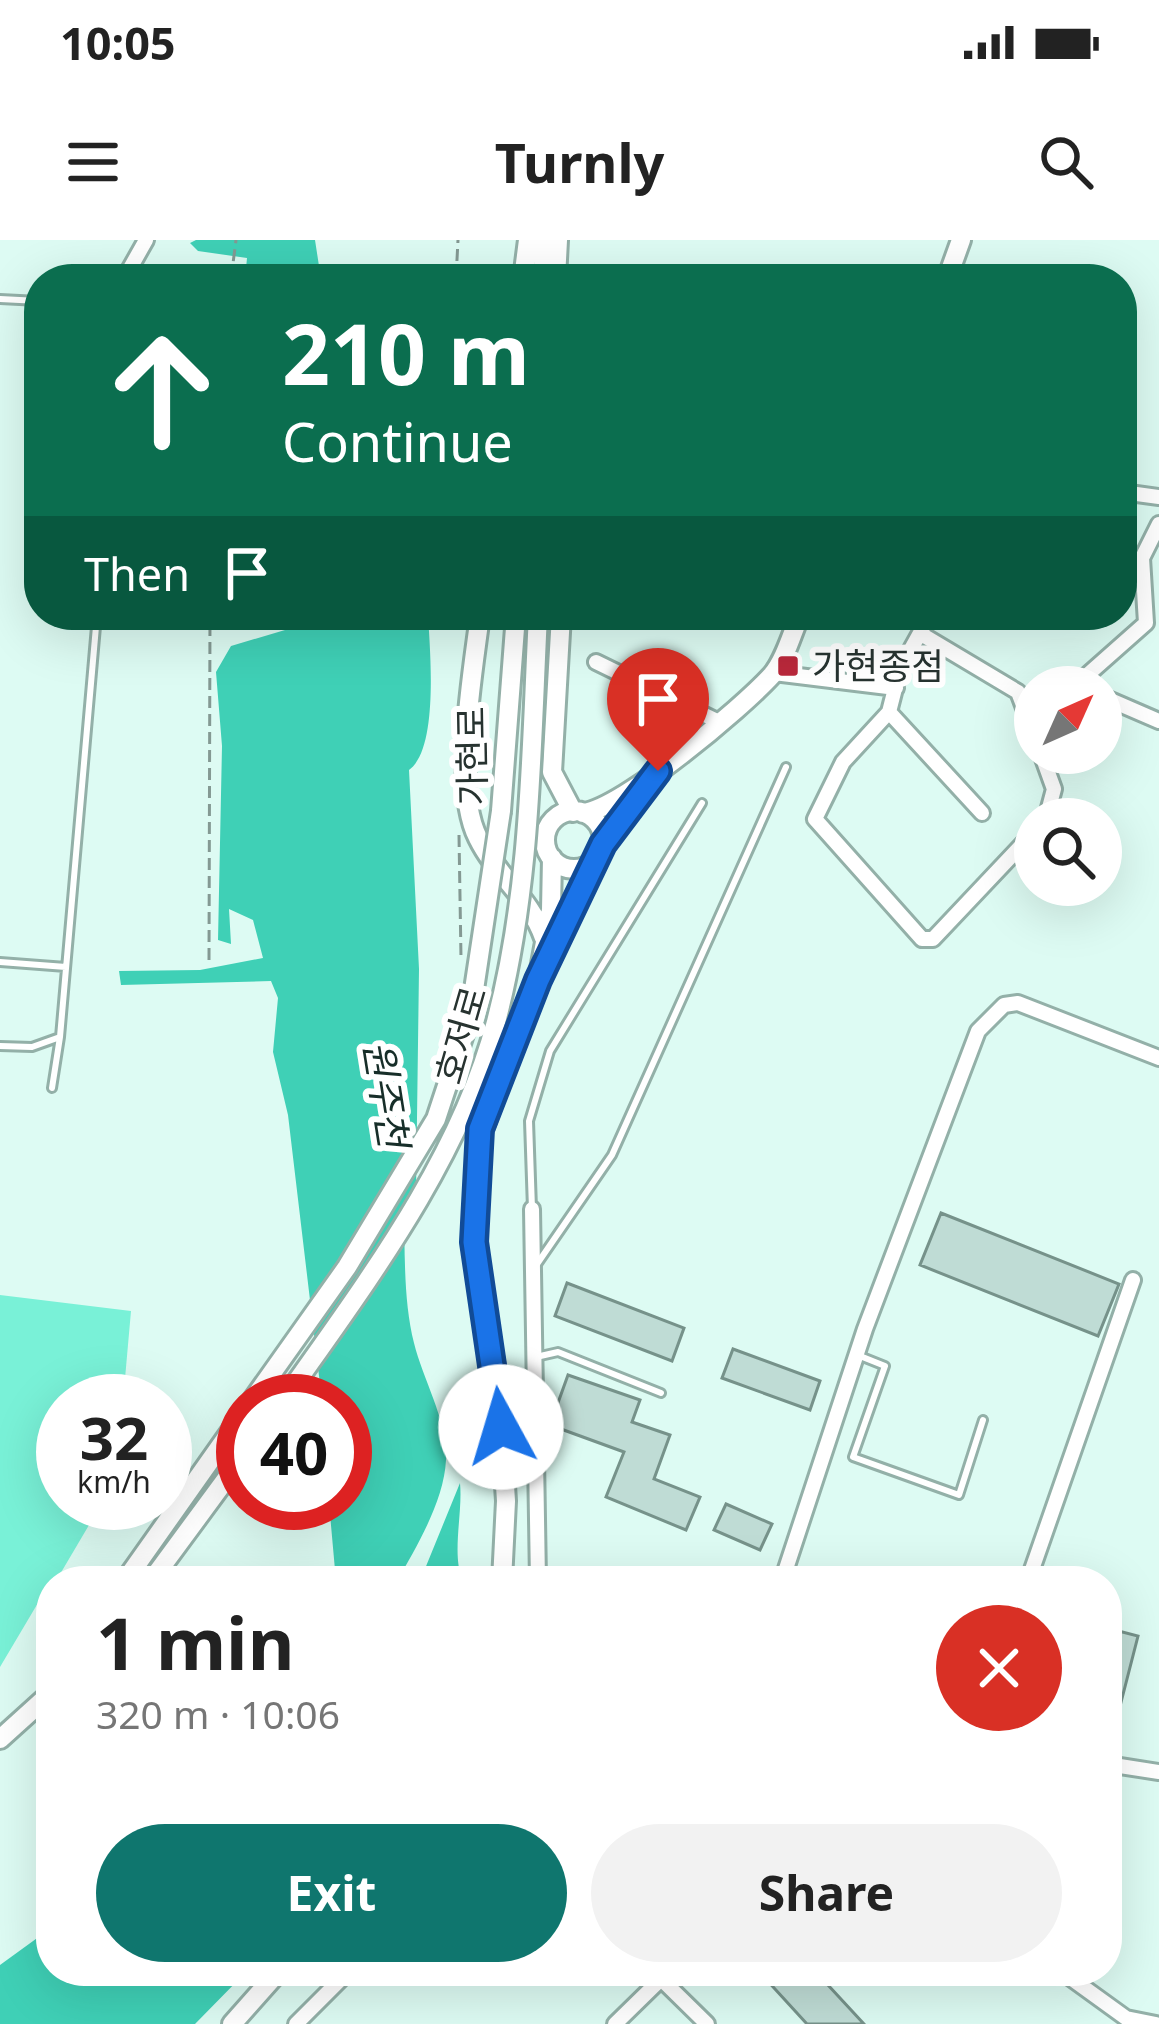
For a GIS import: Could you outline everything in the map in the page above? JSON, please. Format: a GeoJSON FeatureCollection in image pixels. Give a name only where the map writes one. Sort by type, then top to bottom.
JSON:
{"type":"FeatureCollection","features":[{"type":"Feature","properties":{"kind":"street"},"geometry":{"type":"LineString","coordinates":[[1107,666],[1152,627],[1142,558],[1159,524]]}},
{"type":"Feature","properties":{"kind":"street","name":"가현로"},"geometry":{"type":"LineString","coordinates":[[480,630],[468,776],[475,833],[499,874],[531,908],[544,938]]}},
{"type":"Feature","properties":{"kind":"street","name":"호저로"},"geometry":{"type":"LineString","coordinates":[[271,1374],[347,1267],[436,1119],[463,1037],[480,965],[501,811],[515,630]]}},
{"type":"Feature","properties":{"kind":"street","name":"호저로"},"geometry":{"type":"LineString","coordinates":[[301,1374],[432,1176],[495,1027],[515,938],[526,840],[537,630]]}},
{"type":"Feature","properties":{"kind":"street"},"geometry":{"type":"LineString","coordinates":[[560,630],[552,772],[578,812],[598,825],[599,853]]}},
{"type":"Feature","properties":{"kind":"street"},"geometry":{"type":"LineString","coordinates":[[538,980],[553,895],[545,842],[550,824],[578,812],[604,811],[658,771],[775,673],[794,630]]}},
{"type":"Feature","properties":{"kind":"street"},"geometry":{"type":"LineString","coordinates":[[923,630],[900,669],[889,712],[843,762],[815,819],[922,940],[933,939],[1014,853]]}},
{"type":"Feature","properties":{"kind":"street"},"geometry":{"type":"LineString","coordinates":[[921,634],[1014,690]]}},
{"type":"Feature","properties":{"kind":"street"},"geometry":{"type":"LineString","coordinates":[[596,662],[717,721]]}},
{"type":"Feature","properties":{"kind":"street"},"geometry":{"type":"LineString","coordinates":[[775,673],[896,688]]}},
{"type":"Feature","properties":{"kind":"street"},"geometry":{"type":"LineString","coordinates":[[1122,708],[1159,721]]}},
{"type":"Feature","properties":{"kind":"street"},"geometry":{"type":"LineString","coordinates":[[889,712],[982,813]]}},
{"type":"Feature","properties":{"kind":"street"},"geometry":{"type":"LineString","coordinates":[[503,1566],[506,1501],[499,1391],[474,1242],[479,1140],[538,980],[599,853],[658,771]]}},
{"type":"Feature","properties":{"kind":"street"},"geometry":{"type":"LineString","coordinates":[[551,858],[576,869],[599,853]]}},
{"type":"Feature","properties":{"kind":"street"},"geometry":{"type":"LineString","coordinates":[[787,1566],[856,1354],[978,1030],[1004,1005],[1018,1003],[1159,1058]]}},
{"type":"Feature","properties":{"kind":"street"},"geometry":{"type":"LineString","coordinates":[[532,1209],[538,1566]]}},
{"type":"Feature","properties":{"kind":"street"},"geometry":{"type":"LineString","coordinates":[[1033,1566],[1133,1280]]}},
{"type":"Feature","properties":{"kind":"street"},"geometry":{"type":"LineString","coordinates":[[136,1566],[216,1452]]}},
{"type":"Feature","properties":{"kind":"street"},"geometry":{"type":"LineString","coordinates":[[162,1566],[216,1493]]}},
{"type":"Feature","properties":{"kind":"street"},"geometry":{"type":"LineString","coordinates":[[0,1739],[36,1707]]}},
{"type":"Feature","properties":{"kind":"street"},"geometry":{"type":"LineString","coordinates":[[1122,1766],[1159,1772]]}},
{"type":"Feature","properties":{"kind":"street"},"geometry":{"type":"LineString","coordinates":[[232,2024],[266,1986]]}},
{"type":"Feature","properties":{"kind":"street"},"geometry":{"type":"LineString","coordinates":[[296,2024],[334,1986]]}},
{"type":"Feature","properties":{"kind":"street"},"geometry":{"type":"LineString","coordinates":[[615,2024],[648,1986]]}},
{"type":"Feature","properties":{"kind":"street"},"geometry":{"type":"LineString","coordinates":[[668,1986],[706,2024]]}},
{"type":"Feature","properties":{"kind":"street"},"geometry":{"type":"LineString","coordinates":[[1082,1986],[1126,2018],[1156,2024]]}},
{"type":"Feature","properties":{"kind":"lane"},"geometry":{"type":"LineString","coordinates":[[52,1088],[97,630]]}},
{"type":"Feature","properties":{"kind":"lane"},"geometry":{"type":"LineString","coordinates":[[534,1269],[612,1155],[786,767]]}},
{"type":"Feature","properties":{"kind":"lane"},"geometry":{"type":"LineString","coordinates":[[532,1209],[529,1121],[550,1051],[702,803]]}},
{"type":"Feature","properties":{"kind":"lane"},"geometry":{"type":"LineString","coordinates":[[0,962],[66,967]]}},
{"type":"Feature","properties":{"kind":"lane"},"geometry":{"type":"LineString","coordinates":[[0,1046],[32,1047],[60,1037]]}},
{"type":"Feature","properties":{"kind":"lane"},"geometry":{"type":"LineString","coordinates":[[532,1357],[558,1352],[661,1393]]}},
{"type":"Feature","properties":{"kind":"lane"},"geometry":{"type":"LineString","coordinates":[[856,1354],[885,1366],[853,1457],[959,1495],[983,1420]]}},
{"type":"Feature","properties":{"kind":"path"},"geometry":{"type":"LineString","coordinates":[[209,960],[210,630]]}},
{"type":"Feature","properties":{"kind":"shaded area"},"geometry":{"type":"Polygon","coordinates":[[[0,1295],[131,1311],[125,1374],[36,1374],[36,1530],[86,1530],[65,1566],[36,1566],[36,1606],[0,1667],[0,1295]]]}},
{"type":"Feature","properties":{"kind":"water"},"geometry":{"type":"Polygon","coordinates":[[[315,240],[319,264],[246,264],[247,258],[198,251],[190,243],[315,240]]]}},
{"type":"Feature","properties":{"kind":"water","name":"원주천"},"geometry":{"type":"Polygon","coordinates":[[[285,630],[429,630],[429,721],[419,759],[409,770],[419,969],[416,1193],[404,1203],[405,1256],[410,1326],[443,1430],[446,1460],[435,1507],[405,1566],[335,1566],[331,1530],[372,1530],[372,1374],[319,1374],[288,1115],[273,1052],[278,998],[271,981],[121,985],[119,971],[200,970],[263,958],[253,920],[229,909],[231,944],[218,940],[222,746],[216,672],[231,646],[285,630]]]}},
{"type":"Feature","properties":{"kind":"water"},"geometry":{"type":"Polygon","coordinates":[[[460,1483],[459,1566],[426,1566],[460,1483]]]}},
{"type":"Feature","properties":{"kind":"water"},"geometry":{"type":"Polygon","coordinates":[[[36,1939],[36,1986],[232,1986],[195,2024],[0,2024],[0,1965],[36,1939]]]}},
{"type":"Feature","properties":{"kind":"building"},"geometry":{"type":"Polygon","coordinates":[[[941,1213],[1119,1284],[1098,1336],[920,1265],[941,1213]]]}},
{"type":"Feature","properties":{"kind":"building"},"geometry":{"type":"Polygon","coordinates":[[[567,1283],[684,1328],[672,1361],[555,1316],[567,1283]]]}},
{"type":"Feature","properties":{"kind":"building"},"geometry":{"type":"Polygon","coordinates":[[[733,1349],[820,1381],[810,1410],[722,1378],[733,1349]]]}},
{"type":"Feature","properties":{"kind":"building"},"geometry":{"type":"Polygon","coordinates":[[[568,1375],[640,1400],[632,1422],[670,1435],[654,1479],[700,1497],[686,1530],[606,1497],[624,1452],[550,1425],[568,1375]]]}},
{"type":"Feature","properties":{"kind":"building"},"geometry":{"type":"Polygon","coordinates":[[[726,1504],[772,1524],[760,1550],[714,1530],[726,1504]]]}},
{"type":"Feature","properties":{"kind":"building"},"geometry":{"type":"Polygon","coordinates":[[[1122,1632],[1138,1636],[1122,1698],[1122,1632]]]}},
{"type":"Feature","properties":{"kind":"building"},"geometry":{"type":"Polygon","coordinates":[[[772,1986],[829,1986],[864,2024],[807,2024],[772,1986]]]}},
{"type":"Feature","properties":{"kind":"place","name":"가현종점"},"geometry":{"type":"Point","coordinates":[788,666]}},
{"type":"Feature","properties":{"kind":"route"},"geometry":{"type":"LineString","coordinates":[[501,1427],[474,1242],[480,1129],[538,980],[594,862],[618,820],[658,771]]}}]}
